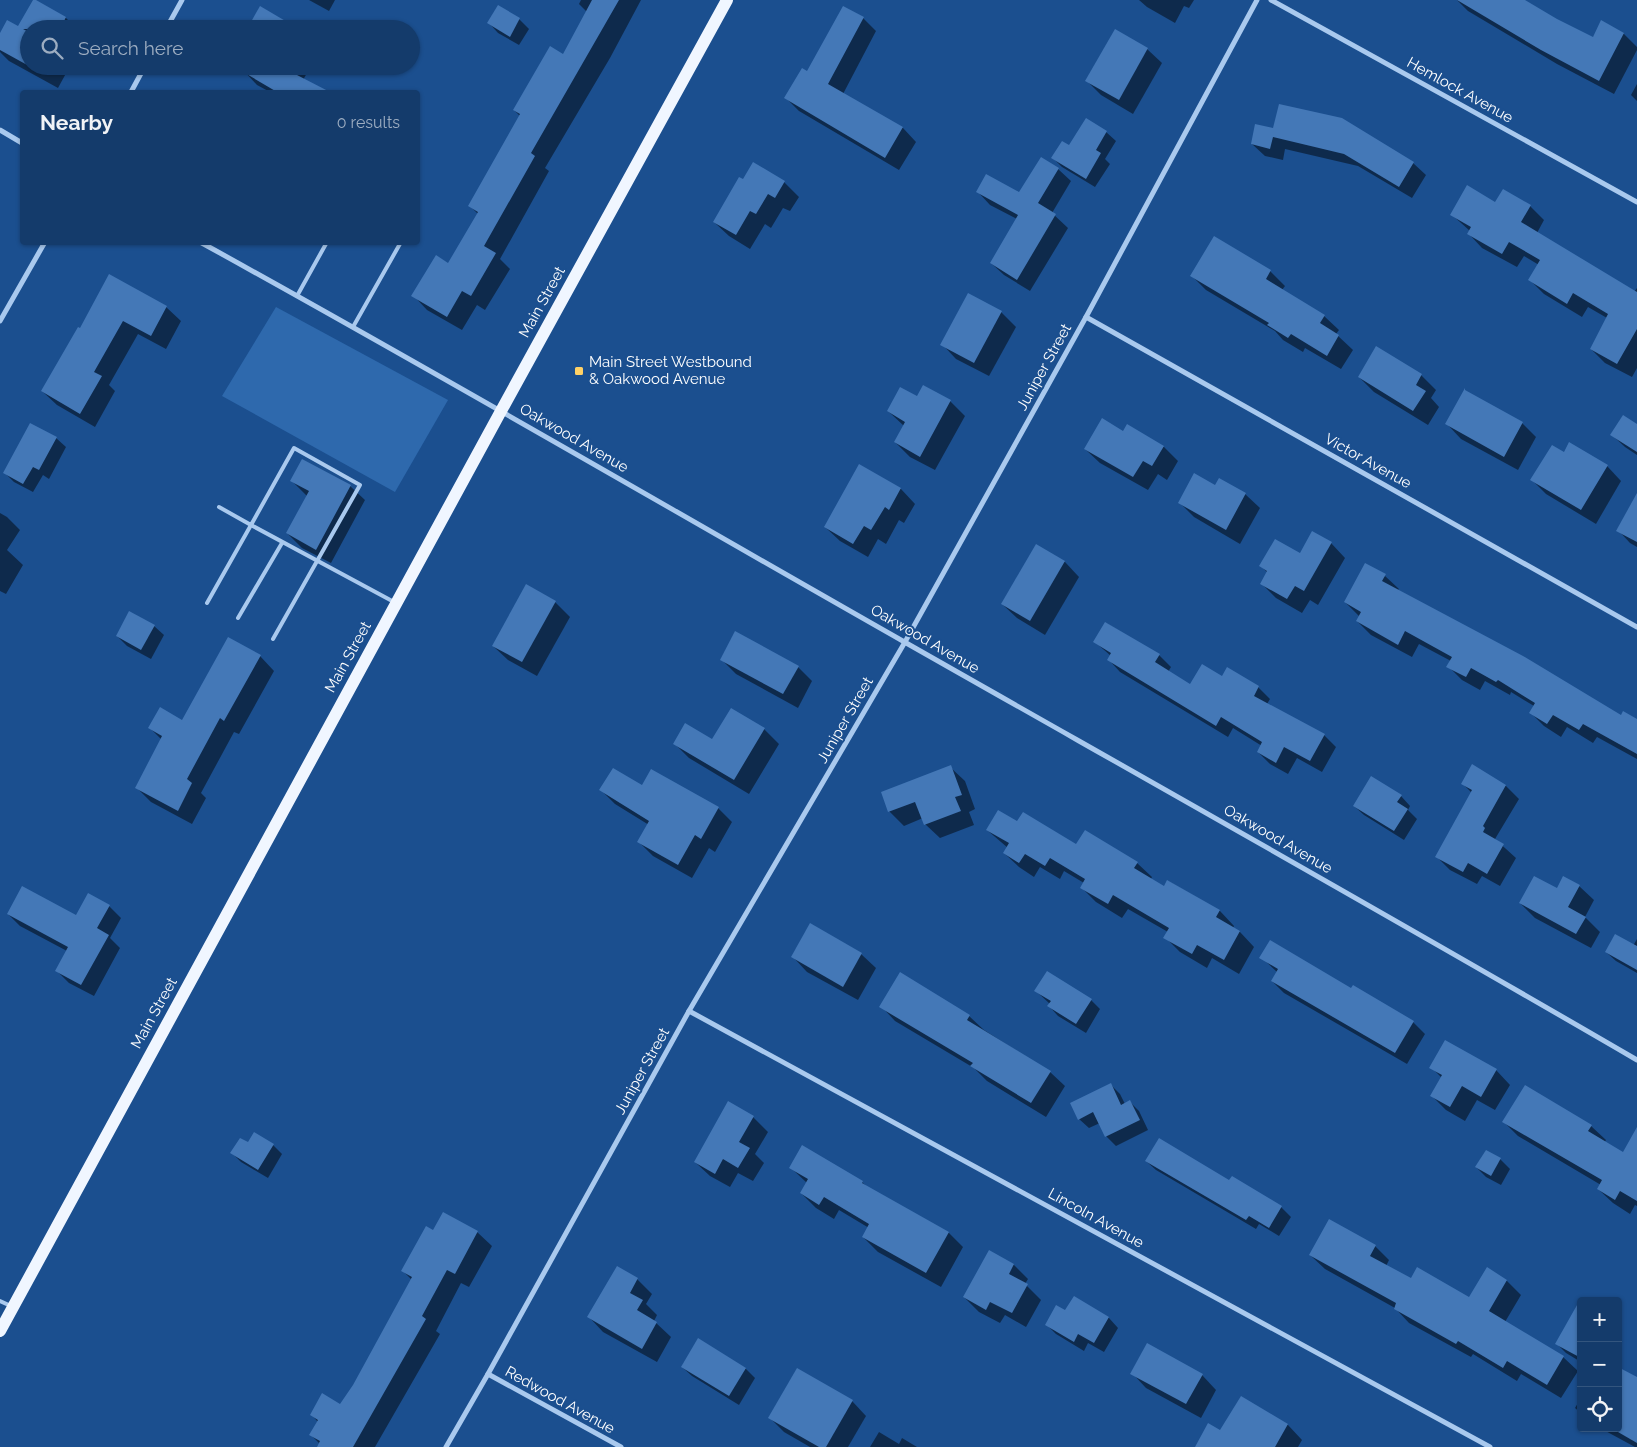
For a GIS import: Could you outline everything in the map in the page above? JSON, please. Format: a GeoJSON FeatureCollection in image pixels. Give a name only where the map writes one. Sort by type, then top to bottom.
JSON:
{"type":"FeatureCollection","features":[{"type":"Feature","properties":{"kind":"main road","name":"Main Street"},"geometry":{"type":"LineString","coordinates":[[0,1331],[501,410],[727,0]]}},
{"type":"Feature","properties":{"kind":"street"},"geometry":{"type":"LineString","coordinates":[[171,20],[182,0]]}},
{"type":"Feature","properties":{"kind":"street","name":"Juniper Street"},"geometry":{"type":"LineString","coordinates":[[446,1447],[689,1011],[905,642],[1086,317],[1257,0]]}},
{"type":"Feature","properties":{"kind":"street","name":"Hemlock Avenue"},"geometry":{"type":"LineString","coordinates":[[1270,0],[1637,202]]}},
{"type":"Feature","properties":{"kind":"street"},"geometry":{"type":"LineString","coordinates":[[131,90],[140,75]]}},
{"type":"Feature","properties":{"kind":"street"},"geometry":{"type":"LineString","coordinates":[[0,130],[20,142]]}},
{"type":"Feature","properties":{"kind":"street"},"geometry":{"type":"LineString","coordinates":[[0,321],[43,245]]}},
{"type":"Feature","properties":{"kind":"street","name":"Oakwood Avenue"},"geometry":{"type":"LineString","coordinates":[[205,245],[501,410],[1443,947],[1637,1060]]}},
{"type":"Feature","properties":{"kind":"street","name":"Victor Avenue"},"geometry":{"type":"LineString","coordinates":[[1086,317],[1637,627]]}},
{"type":"Feature","properties":{"kind":"street","name":"Lincoln Avenue"},"geometry":{"type":"LineString","coordinates":[[689,1011],[1490,1447]]}},
{"type":"Feature","properties":{"kind":"street","name":"Redwood Avenue"},"geometry":{"type":"LineString","coordinates":[[488,1374],[621,1447]]}},
{"type":"Feature","properties":{"kind":"lane"},"geometry":{"type":"LineString","coordinates":[[297,296],[324,245]]}},
{"type":"Feature","properties":{"kind":"lane"},"geometry":{"type":"LineString","coordinates":[[353,327],[399,245]]}},
{"type":"Feature","properties":{"kind":"lane"},"geometry":{"type":"LineString","coordinates":[[207,603],[294,448],[360,485],[273,639]]}},
{"type":"Feature","properties":{"kind":"lane"},"geometry":{"type":"LineString","coordinates":[[219,507],[282,543],[396,603]]}},
{"type":"Feature","properties":{"kind":"lane"},"geometry":{"type":"LineString","coordinates":[[238,618],[282,543]]}},
{"type":"Feature","properties":{"kind":"lane"},"geometry":{"type":"LineString","coordinates":[[0,1300],[13,1308]]}},
{"type":"Feature","properties":{"kind":"shaded area"},"geometry":{"type":"Polygon","coordinates":[[[276,307],[448,400],[395,492],[222,396],[276,307]]]}},
{"type":"Feature","properties":{"kind":"building"},"geometry":{"type":"Polygon","coordinates":[[[33,0],[66,17],[64,20],[21,20],[33,0]]]}},
{"type":"Feature","properties":{"kind":"building"},"geometry":{"type":"Polygon","coordinates":[[[592,0],[619,0],[531,153],[535,156],[484,246],[496,253],[471,296],[462,291],[447,317],[411,296],[436,255],[448,263],[478,212],[468,206],[520,114],[513,110],[550,46],[563,54],[592,0]]]}},
{"type":"Feature","properties":{"kind":"building"},"geometry":{"type":"Polygon","coordinates":[[[1457,0],[1525,0],[1593,37],[1601,20],[1624,33],[1599,81],[1541,50],[1457,0]]]}},
{"type":"Feature","properties":{"kind":"building"},"geometry":{"type":"Polygon","coordinates":[[[498,5],[520,18],[510,37],[487,23],[498,5]]]}},
{"type":"Feature","properties":{"kind":"building"},"geometry":{"type":"Polygon","coordinates":[[[260,6],[284,20],[252,20],[260,6]]]}},
{"type":"Feature","properties":{"kind":"building"},"geometry":{"type":"Polygon","coordinates":[[[843,6],[864,17],[828,84],[903,127],[885,158],[784,98],[802,68],[807,71],[843,6]]]}},
{"type":"Feature","properties":{"kind":"building"},"geometry":{"type":"Polygon","coordinates":[[[7,20],[18,26],[20,23],[20,61],[0,50],[0,33],[7,20]]]}},
{"type":"Feature","properties":{"kind":"building"},"geometry":{"type":"Polygon","coordinates":[[[1115,29],[1148,48],[1119,100],[1085,81],[1115,29]]]}},
{"type":"Feature","properties":{"kind":"building"},"geometry":{"type":"Polygon","coordinates":[[[248,75],[297,75],[326,90],[274,90],[248,75]]]}},
{"type":"Feature","properties":{"kind":"building"},"geometry":{"type":"Polygon","coordinates":[[[1279,104],[1342,118],[1414,162],[1399,187],[1344,154],[1273,137],[1270,149],[1251,144],[1255,124],[1273,128],[1279,104]]]}},
{"type":"Feature","properties":{"kind":"building"},"geometry":{"type":"Polygon","coordinates":[[[1086,118],[1107,131],[1096,150],[1101,153],[1086,179],[1051,158],[1062,141],[1069,145],[1086,118]]]}},
{"type":"Feature","properties":{"kind":"building"},"geometry":{"type":"Polygon","coordinates":[[[1041,157],[1059,168],[1038,203],[1056,214],[1017,280],[990,263],[1018,215],[976,192],[986,174],[1019,192],[1041,157]]]}},
{"type":"Feature","properties":{"kind":"building"},"geometry":{"type":"Polygon","coordinates":[[[753,162],[785,181],[775,198],[768,194],[756,214],[750,211],[736,235],[713,222],[739,177],[743,179],[753,162]]]}},
{"type":"Feature","properties":{"kind":"building"},"geometry":{"type":"Polygon","coordinates":[[[1467,185],[1495,202],[1503,189],[1531,205],[1521,222],[1637,292],[1637,329],[1617,364],[1590,349],[1608,314],[1573,293],[1567,304],[1528,280],[1540,260],[1509,242],[1502,254],[1467,234],[1471,227],[1450,215],[1467,185]]]}},
{"type":"Feature","properties":{"kind":"building"},"geometry":{"type":"Polygon","coordinates":[[[1214,236],[1271,270],[1266,279],[1325,315],[1320,323],[1339,335],[1327,356],[1291,334],[1288,338],[1267,325],[1269,323],[1190,276],[1214,236]]]}},
{"type":"Feature","properties":{"kind":"building"},"geometry":{"type":"Polygon","coordinates":[[[109,274],[167,306],[151,336],[123,321],[94,372],[102,376],[80,414],[41,391],[78,327],[80,328],[109,274]]]}},
{"type":"Feature","properties":{"kind":"building"},"geometry":{"type":"Polygon","coordinates":[[[968,293],[1002,311],[974,363],[940,345],[968,293]]]}},
{"type":"Feature","properties":{"kind":"building"},"geometry":{"type":"Polygon","coordinates":[[[1376,346],[1422,374],[1416,385],[1426,391],[1413,411],[1358,377],[1376,346]]]}},
{"type":"Feature","properties":{"kind":"building"},"geometry":{"type":"Polygon","coordinates":[[[923,385],[951,400],[920,457],[894,442],[905,422],[887,411],[900,387],[917,396],[923,385]]]}},
{"type":"Feature","properties":{"kind":"building"},"geometry":{"type":"Polygon","coordinates":[[[1465,388],[1465,390],[1523,422],[1504,457],[1445,424],[1465,388]]]}},
{"type":"Feature","properties":{"kind":"building"},"geometry":{"type":"Polygon","coordinates":[[[1623,415],[1637,424],[1637,452],[1610,435],[1623,415]]]}},
{"type":"Feature","properties":{"kind":"building"},"geometry":{"type":"Polygon","coordinates":[[[1102,418],[1123,431],[1127,424],[1164,446],[1152,466],[1143,461],[1133,477],[1084,449],[1102,418]]]}},
{"type":"Feature","properties":{"kind":"building"},"geometry":{"type":"Polygon","coordinates":[[[30,423],[57,437],[39,470],[33,467],[23,484],[3,473],[30,423]]]}},
{"type":"Feature","properties":{"kind":"building"},"geometry":{"type":"Polygon","coordinates":[[[1569,442],[1608,465],[1581,510],[1530,480],[1552,445],[1564,452],[1569,442]]]}},
{"type":"Feature","properties":{"kind":"building"},"geometry":{"type":"Polygon","coordinates":[[[302,459],[351,485],[316,550],[286,533],[309,491],[290,481],[302,459]]]}},
{"type":"Feature","properties":{"kind":"building"},"geometry":{"type":"Polygon","coordinates":[[[859,464],[901,488],[889,510],[885,507],[871,530],[864,526],[853,544],[824,527],[859,464]]]}},
{"type":"Feature","properties":{"kind":"building"},"geometry":{"type":"Polygon","coordinates":[[[1194,473],[1215,485],[1219,478],[1246,493],[1226,530],[1178,503],[1194,473]]]}},
{"type":"Feature","properties":{"kind":"building"},"geometry":{"type":"Polygon","coordinates":[[[1637,493],[1637,542],[1616,531],[1637,493]]]}},
{"type":"Feature","properties":{"kind":"building"},"geometry":{"type":"Polygon","coordinates":[[[1312,531],[1332,542],[1304,591],[1295,586],[1287,599],[1260,584],[1267,571],[1259,566],[1275,539],[1300,553],[1312,531]]]}},
{"type":"Feature","properties":{"kind":"building"},"geometry":{"type":"Polygon","coordinates":[[[1036,544],[1065,561],[1030,621],[1001,604],[1036,544]]]}},
{"type":"Feature","properties":{"kind":"building"},"geometry":{"type":"Polygon","coordinates":[[[1365,563],[1386,574],[1382,581],[1523,656],[1621,715],[1623,711],[1637,719],[1637,754],[1583,724],[1579,730],[1553,715],[1547,724],[1529,713],[1535,703],[1498,680],[1496,682],[1471,668],[1466,677],[1446,667],[1452,657],[1405,631],[1398,645],[1356,621],[1361,612],[1344,602],[1365,563]]]}},
{"type":"Feature","properties":{"kind":"building"},"geometry":{"type":"Polygon","coordinates":[[[526,584],[556,601],[522,662],[492,646],[526,584]]]}},
{"type":"Feature","properties":{"kind":"building"},"geometry":{"type":"Polygon","coordinates":[[[129,611],[155,625],[141,650],[116,636],[129,611]]]}},
{"type":"Feature","properties":{"kind":"building"},"geometry":{"type":"Polygon","coordinates":[[[1105,622],[1160,654],[1155,662],[1190,684],[1202,664],[1222,676],[1227,667],[1259,686],[1254,696],[1325,734],[1310,761],[1284,747],[1276,763],[1257,752],[1262,742],[1221,717],[1216,726],[1107,660],[1111,653],[1093,642],[1105,622]]]}},
{"type":"Feature","properties":{"kind":"building"},"geometry":{"type":"Polygon","coordinates":[[[735,631],[799,666],[783,694],[720,660],[735,631]]]}},
{"type":"Feature","properties":{"kind":"building"},"geometry":{"type":"Polygon","coordinates":[[[228,637],[261,655],[224,721],[220,718],[187,779],[192,783],[178,811],[135,788],[162,736],[148,728],[160,707],[182,720],[228,637]]]}},
{"type":"Feature","properties":{"kind":"building"},"geometry":{"type":"Polygon","coordinates":[[[731,708],[765,728],[734,780],[673,744],[685,723],[712,739],[731,708]]]}},
{"type":"Feature","properties":{"kind":"building"},"geometry":{"type":"Polygon","coordinates":[[[1472,764],[1506,785],[1483,826],[1485,828],[1483,832],[1504,844],[1487,874],[1468,863],[1463,872],[1435,857],[1472,790],[1461,784],[1472,764]]]}},
{"type":"Feature","properties":{"kind":"building"},"geometry":{"type":"Polygon","coordinates":[[[951,765],[962,795],[955,797],[961,811],[924,825],[915,802],[888,812],[881,792],[951,765]]]}},
{"type":"Feature","properties":{"kind":"building"},"geometry":{"type":"Polygon","coordinates":[[[613,768],[642,785],[651,769],[719,807],[701,839],[695,835],[678,865],[637,842],[649,821],[599,790],[613,768]]]}},
{"type":"Feature","properties":{"kind":"building"},"geometry":{"type":"Polygon","coordinates":[[[1371,776],[1402,795],[1397,802],[1408,809],[1394,831],[1353,806],[1371,776]]]}},
{"type":"Feature","properties":{"kind":"building"},"geometry":{"type":"Polygon","coordinates":[[[998,810],[1017,821],[1023,812],[1076,844],[1085,830],[1138,862],[1134,868],[1164,886],[1167,880],[1220,910],[1216,917],[1240,931],[1224,960],[1197,945],[1192,954],[1163,938],[1169,928],[1113,895],[1108,904],[1080,888],[1085,879],[1050,858],[1045,866],[1025,854],[1019,863],[1003,853],[1009,843],[986,830],[998,810]]]}},
{"type":"Feature","properties":{"kind":"building"},"geometry":{"type":"Polygon","coordinates":[[[1534,876],[1557,888],[1563,876],[1580,885],[1568,907],[1586,917],[1576,934],[1519,903],[1534,876]]]}},
{"type":"Feature","properties":{"kind":"building"},"geometry":{"type":"Polygon","coordinates":[[[22,886],[76,915],[88,893],[110,905],[97,928],[109,935],[81,985],[55,971],[68,947],[7,914],[22,886]]]}},
{"type":"Feature","properties":{"kind":"building"},"geometry":{"type":"Polygon","coordinates":[[[810,923],[862,953],[843,987],[791,957],[810,923]]]}},
{"type":"Feature","properties":{"kind":"building"},"geometry":{"type":"Polygon","coordinates":[[[1615,934],[1637,946],[1637,970],[1605,952],[1615,934]]]}},
{"type":"Feature","properties":{"kind":"building"},"geometry":{"type":"Polygon","coordinates":[[[1270,940],[1351,988],[1353,985],[1414,1021],[1395,1053],[1271,981],[1278,969],[1259,958],[1270,940]]]}},
{"type":"Feature","properties":{"kind":"building"},"geometry":{"type":"Polygon","coordinates":[[[1047,971],[1092,999],[1076,1024],[1047,1006],[1051,1001],[1034,991],[1047,971]]]}},
{"type":"Feature","properties":{"kind":"building"},"geometry":{"type":"Polygon","coordinates":[[[900,972],[970,1015],[967,1020],[1051,1071],[1031,1103],[970,1066],[973,1063],[879,1007],[900,972]]]}},
{"type":"Feature","properties":{"kind":"building"},"geometry":{"type":"Polygon","coordinates":[[[1445,1040],[1497,1069],[1481,1097],[1462,1086],[1450,1107],[1430,1096],[1442,1075],[1429,1068],[1445,1040]]]}},
{"type":"Feature","properties":{"kind":"building"},"geometry":{"type":"Polygon","coordinates":[[[1111,1083],[1121,1105],[1130,1100],[1140,1120],[1105,1137],[1093,1112],[1078,1120],[1070,1103],[1111,1083]]]}},
{"type":"Feature","properties":{"kind":"building"},"geometry":{"type":"Polygon","coordinates":[[[1525,1085],[1592,1125],[1588,1131],[1623,1152],[1637,1127],[1637,1201],[1620,1191],[1615,1200],[1597,1189],[1602,1180],[1502,1122],[1525,1085]]]}},
{"type":"Feature","properties":{"kind":"building"},"geometry":{"type":"Polygon","coordinates":[[[728,1101],[754,1116],[739,1142],[750,1148],[738,1168],[723,1159],[715,1174],[694,1162],[728,1101]]]}},
{"type":"Feature","properties":{"kind":"building"},"geometry":{"type":"Polygon","coordinates":[[[254,1132],[274,1144],[258,1170],[230,1153],[240,1138],[248,1142],[254,1132]]]}},
{"type":"Feature","properties":{"kind":"building"},"geometry":{"type":"Polygon","coordinates":[[[1159,1138],[1229,1180],[1232,1176],[1282,1206],[1269,1228],[1249,1216],[1246,1220],[1145,1161],[1159,1138]]]}},
{"type":"Feature","properties":{"kind":"building"},"geometry":{"type":"Polygon","coordinates":[[[802,1145],[863,1181],[862,1183],[949,1232],[926,1273],[862,1237],[869,1224],[824,1197],[819,1205],[800,1193],[808,1179],[789,1168],[802,1145]]]}},
{"type":"Feature","properties":{"kind":"building"},"geometry":{"type":"Polygon","coordinates":[[[1486,1150],[1501,1158],[1491,1176],[1475,1167],[1486,1150]]]}},
{"type":"Feature","properties":{"kind":"building"},"geometry":{"type":"Polygon","coordinates":[[[443,1212],[478,1231],[455,1274],[447,1270],[422,1316],[426,1319],[353,1447],[317,1447],[320,1441],[309,1435],[318,1420],[310,1415],[322,1393],[340,1404],[353,1385],[412,1277],[401,1271],[426,1226],[433,1230],[443,1212]]]}},
{"type":"Feature","properties":{"kind":"building"},"geometry":{"type":"Polygon","coordinates":[[[1329,1219],[1376,1245],[1370,1256],[1411,1278],[1417,1267],[1469,1297],[1487,1267],[1507,1280],[1489,1311],[1564,1356],[1547,1385],[1507,1361],[1503,1368],[1458,1341],[1456,1344],[1394,1309],[1396,1303],[1309,1255],[1329,1219]]]}},
{"type":"Feature","properties":{"kind":"building"},"geometry":{"type":"Polygon","coordinates":[[[989,1250],[1014,1264],[1009,1274],[1028,1284],[1012,1313],[990,1302],[986,1310],[963,1297],[989,1250]]]}},
{"type":"Feature","properties":{"kind":"building"},"geometry":{"type":"Polygon","coordinates":[[[617,1266],[638,1278],[630,1293],[643,1300],[637,1310],[657,1322],[642,1349],[587,1317],[617,1266]]]}},
{"type":"Feature","properties":{"kind":"building"},"geometry":{"type":"Polygon","coordinates":[[[1074,1296],[1109,1317],[1094,1343],[1078,1334],[1074,1342],[1045,1325],[1056,1305],[1065,1310],[1074,1296]]]}},
{"type":"Feature","properties":{"kind":"building"},"geometry":{"type":"Polygon","coordinates":[[[1577,1305],[1577,1356],[1555,1344],[1577,1305]]]}},
{"type":"Feature","properties":{"kind":"building"},"geometry":{"type":"Polygon","coordinates":[[[698,1338],[746,1368],[729,1396],[681,1367],[698,1338]]]}},
{"type":"Feature","properties":{"kind":"building"},"geometry":{"type":"Polygon","coordinates":[[[1147,1343],[1203,1374],[1186,1404],[1130,1374],[1147,1343]]]}},
{"type":"Feature","properties":{"kind":"building"},"geometry":{"type":"Polygon","coordinates":[[[797,1368],[853,1400],[826,1447],[819,1447],[768,1418],[797,1368]]]}},
{"type":"Feature","properties":{"kind":"building"},"geometry":{"type":"Polygon","coordinates":[[[1622,1369],[1637,1377],[1637,1443],[1618,1432],[1622,1432],[1622,1369]]]}},
{"type":"Feature","properties":{"kind":"building"},"geometry":{"type":"Polygon","coordinates":[[[1241,1396],[1288,1424],[1275,1447],[1195,1447],[1208,1423],[1220,1430],[1241,1396]]]}},
{"type":"Feature","properties":{"kind":"place","name":"Main Street Westbound & Oakwood Avenue"},"geometry":{"type":"Point","coordinates":[579,371]}}]}
